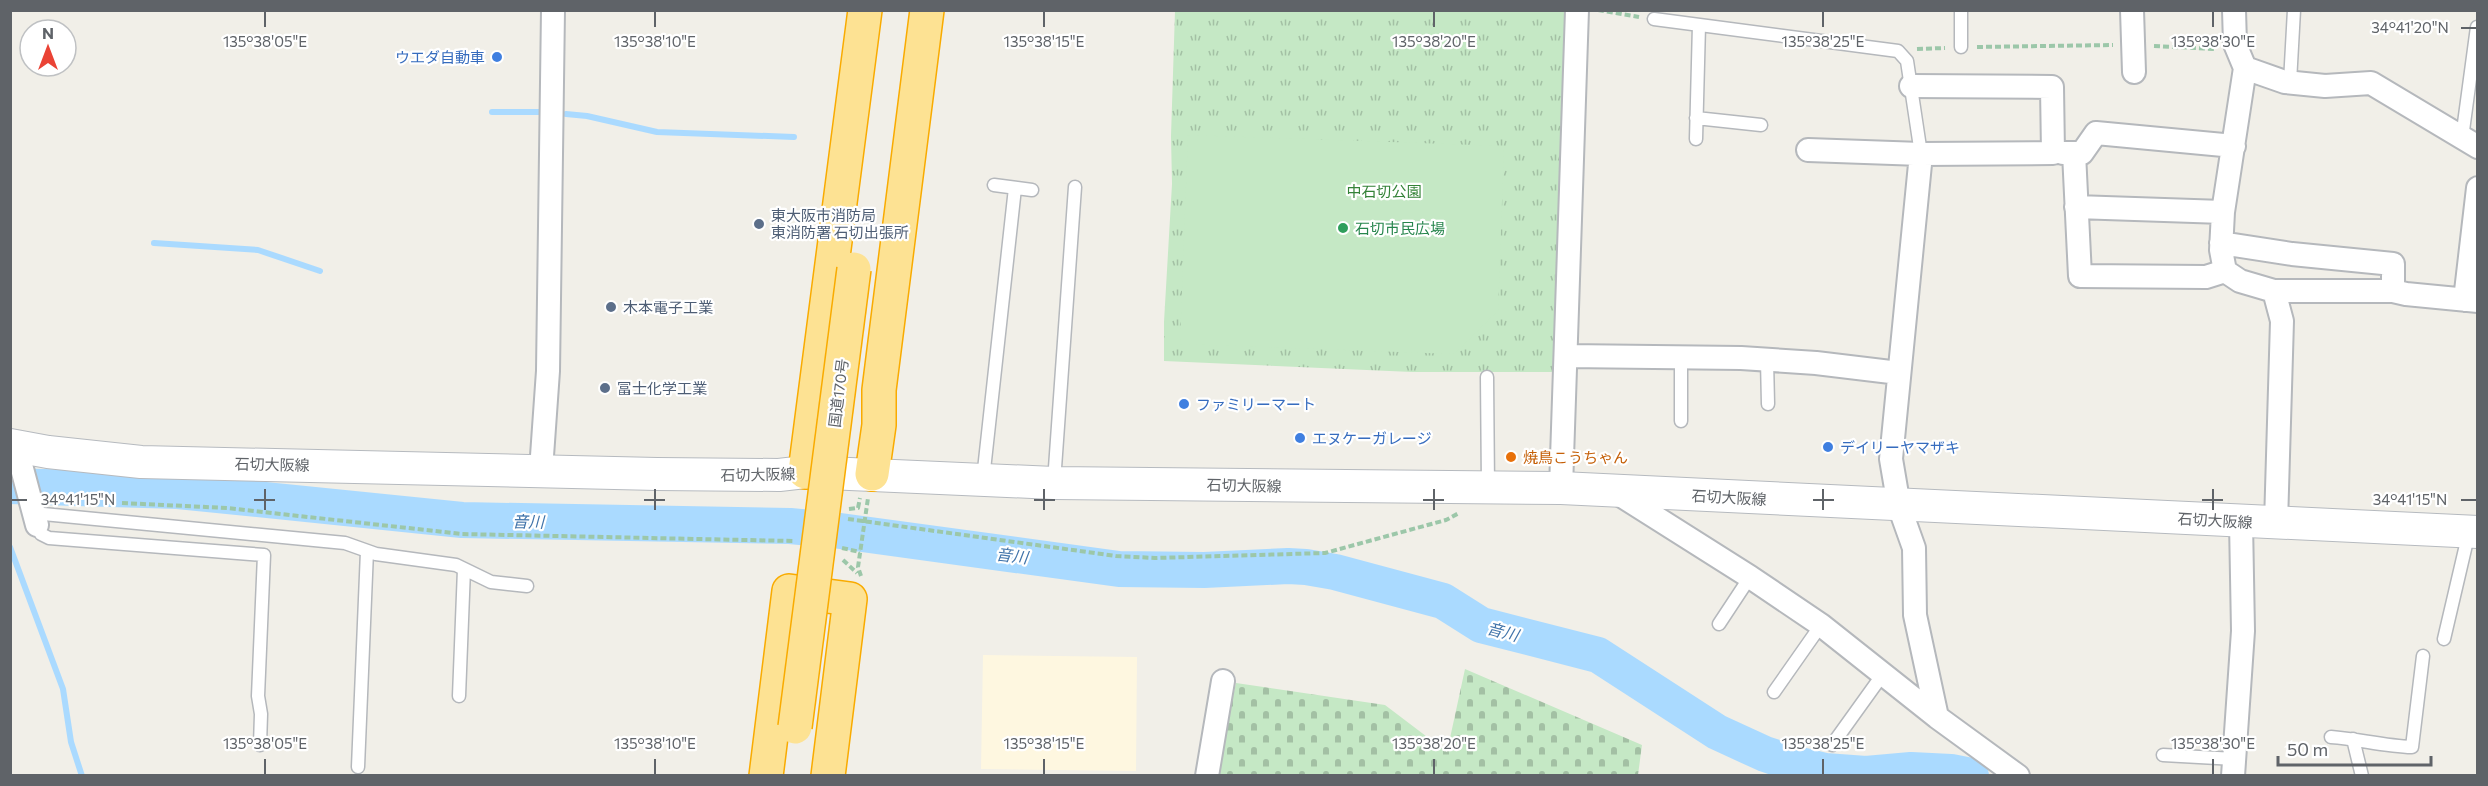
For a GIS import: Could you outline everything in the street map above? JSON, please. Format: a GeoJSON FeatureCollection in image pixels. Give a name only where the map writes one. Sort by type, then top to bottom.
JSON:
{"type":"FeatureCollection","features":[{"type":"Feature","properties":{"kind":"highway"},"geometry":{"type":"LineString","coordinates":[[805,472],[865,10]]}},
{"type":"Feature","properties":{"kind":"highway","name":"国道170号"},"geometry":{"type":"LineString","coordinates":[[864,271],[886,10]]}},
{"type":"Feature","properties":{"kind":"highway","name":"国道170号"},"geometry":{"type":"LineString","coordinates":[[789,776],[806,728],[864,271],[908,10]]}},
{"type":"Feature","properties":{"kind":"highway"},"geometry":{"type":"LineString","coordinates":[[870,488],[879,425],[879,390],[927,10]]}},
{"type":"Feature","properties":{"kind":"highway"},"geometry":{"type":"LineString","coordinates":[[766,776],[789,591],[856,589],[828,776]]}},
{"type":"Feature","properties":{"kind":"highway","name":"国道170号"},"geometry":{"type":"LineString","coordinates":[[806,728],[811,776]]}},
{"type":"Feature","properties":{"kind":"main road","name":"石切大阪線"},"geometry":{"type":"LineString","coordinates":[[16,454],[48,452],[141,462],[779,475],[805,472],[870,488],[983,480],[1054,483],[1561,488],[2473,532]]}},
{"type":"Feature","properties":{"kind":"street"},"geometry":{"type":"LineString","coordinates":[[542,470],[548,371],[553,10]]}},
{"type":"Feature","properties":{"kind":"street"},"geometry":{"type":"LineString","coordinates":[[1561,488],[1577,10]]}},
{"type":"Feature","properties":{"kind":"street"},"geometry":{"type":"LineString","coordinates":[[2132,10],[2134,72]]}},
{"type":"Feature","properties":{"kind":"street"},"geometry":{"type":"LineString","coordinates":[[2224,271],[2221,243],[2223,212],[2240,91],[2241,58],[2235,44],[2234,10]]}},
{"type":"Feature","properties":{"kind":"street"},"geometry":{"type":"LineString","coordinates":[[2241,58],[2290,82],[2325,86],[2371,83],[2470,142]]}},
{"type":"Feature","properties":{"kind":"street"},"geometry":{"type":"LineString","coordinates":[[1911,86],[2052,87],[2063,153],[2076,207],[2080,276],[2206,277],[2224,271],[2240,280],[2274,291],[2393,291],[2471,301],[2478,188]]}},
{"type":"Feature","properties":{"kind":"street"},"geometry":{"type":"LineString","coordinates":[[1808,150],[1921,154],[2082,153],[2096,133],[2234,146]]}},
{"type":"Feature","properties":{"kind":"street"},"geometry":{"type":"LineString","coordinates":[[1921,154],[1891,459],[1899,506],[1914,548],[1915,615],[1937,717]]}},
{"type":"Feature","properties":{"kind":"street"},"geometry":{"type":"LineString","coordinates":[[2076,207],[2223,212]]}},
{"type":"Feature","properties":{"kind":"street"},"geometry":{"type":"LineString","coordinates":[[2221,243],[2292,254],[2393,264],[2393,291]]}},
{"type":"Feature","properties":{"kind":"street"},"geometry":{"type":"LineString","coordinates":[[2274,291],[2282,321],[2276,523]]}},
{"type":"Feature","properties":{"kind":"street"},"geometry":{"type":"LineString","coordinates":[[1567,356],[1767,360],[1899,373]]}},
{"type":"Feature","properties":{"kind":"street"},"geometry":{"type":"LineString","coordinates":[[16,454],[34,512]]}},
{"type":"Feature","properties":{"kind":"street"},"geometry":{"type":"LineString","coordinates":[[1613,490],[1821,625],[1937,717],[2018,776]]}},
{"type":"Feature","properties":{"kind":"street"},"geometry":{"type":"LineString","coordinates":[[2234,767],[2243,631],[2241,522]]}},
{"type":"Feature","properties":{"kind":"street"},"geometry":{"type":"LineString","coordinates":[[1207,776],[1223,681]]}},
{"type":"Feature","properties":{"kind":"lane"},"geometry":{"type":"LineString","coordinates":[[1961,10],[1961,46]]}},
{"type":"Feature","properties":{"kind":"lane"},"geometry":{"type":"LineString","coordinates":[[2290,82],[2294,10]]}},
{"type":"Feature","properties":{"kind":"lane"},"geometry":{"type":"LineString","coordinates":[[1654,19],[1898,51],[1907,61],[1921,154]]}},
{"type":"Feature","properties":{"kind":"lane"},"geometry":{"type":"LineString","coordinates":[[1696,139],[1699,25]]}},
{"type":"Feature","properties":{"kind":"lane"},"geometry":{"type":"LineString","coordinates":[[2470,142],[2477,27]]}},
{"type":"Feature","properties":{"kind":"lane"},"geometry":{"type":"LineString","coordinates":[[1696,118],[1761,125]]}},
{"type":"Feature","properties":{"kind":"lane"},"geometry":{"type":"LineString","coordinates":[[994,185],[1032,190]]}},
{"type":"Feature","properties":{"kind":"lane"},"geometry":{"type":"LineString","coordinates":[[1054,483],[1075,187]]}},
{"type":"Feature","properties":{"kind":"lane"},"geometry":{"type":"LineString","coordinates":[[983,480],[1016,189]]}},
{"type":"Feature","properties":{"kind":"lane"},"geometry":{"type":"LineString","coordinates":[[1681,358],[1681,422]]}},
{"type":"Feature","properties":{"kind":"lane"},"geometry":{"type":"LineString","coordinates":[[1767,360],[1768,404]]}},
{"type":"Feature","properties":{"kind":"lane"},"geometry":{"type":"LineString","coordinates":[[1487,377],[1488,488]]}},
{"type":"Feature","properties":{"kind":"lane"},"geometry":{"type":"LineString","coordinates":[[260,745],[261,714],[258,696],[264,555],[49,538],[41,534],[34,512],[345,543],[367,551],[456,565],[491,582],[527,586]]}},
{"type":"Feature","properties":{"kind":"lane"},"geometry":{"type":"LineString","coordinates":[[2444,639],[2473,532]]}},
{"type":"Feature","properties":{"kind":"lane"},"geometry":{"type":"LineString","coordinates":[[358,767],[367,551]]}},
{"type":"Feature","properties":{"kind":"lane"},"geometry":{"type":"LineString","coordinates":[[459,696],[464,569]]}},
{"type":"Feature","properties":{"kind":"lane"},"geometry":{"type":"LineString","coordinates":[[1719,624],[1750,577]]}},
{"type":"Feature","properties":{"kind":"lane"},"geometry":{"type":"LineString","coordinates":[[1774,692],[1821,625]]}},
{"type":"Feature","properties":{"kind":"lane"},"geometry":{"type":"LineString","coordinates":[[2331,736],[2381,746],[2412,747],[2423,656]]}},
{"type":"Feature","properties":{"kind":"lane"},"geometry":{"type":"LineString","coordinates":[[1832,745],[1883,674]]}},
{"type":"Feature","properties":{"kind":"lane"},"geometry":{"type":"LineString","coordinates":[[2353,739],[2362,776]]}},
{"type":"Feature","properties":{"kind":"lane"},"geometry":{"type":"LineString","coordinates":[[2163,755],[2234,767]]}},
{"type":"Feature","properties":{"kind":"path"},"geometry":{"type":"LineString","coordinates":[[1598,10],[1654,19]]}},
{"type":"Feature","properties":{"kind":"path"},"geometry":{"type":"LineString","coordinates":[[1898,51],[1961,46],[2133,45],[2241,58]]}},
{"type":"Feature","properties":{"kind":"path"},"geometry":{"type":"LineString","coordinates":[[858,567],[870,488]]}},
{"type":"Feature","properties":{"kind":"path"},"geometry":{"type":"LineString","coordinates":[[116,503],[227,508],[462,534],[756,539],[796,542]]}},
{"type":"Feature","properties":{"kind":"path"},"geometry":{"type":"LineString","coordinates":[[842,518],[864,524],[1116,556],[1155,558],[1325,553],[1446,520],[1462,511]]}},
{"type":"Feature","properties":{"kind":"path"},"geometry":{"type":"LineString","coordinates":[[837,555],[856,589]]}},
{"type":"Feature","properties":{"kind":"shaded area"},"geometry":{"type":"Polygon","coordinates":[[[983,655],[1137,657],[1136,771],[981,769],[983,655]]]}},
{"type":"Feature","properties":{"kind":"green space","name":"中石切公園"},"geometry":{"type":"Polygon","coordinates":[[[1175,11],[1566,11],[1559,372],[1412,372],[1164,361],[1172,184],[1171,136],[1175,11]]]}},
{"type":"Feature","properties":{"kind":"green space","name":"石切市民広場"},"geometry":{"type":"Polygon","coordinates":[[[1188,135],[1504,146],[1498,311],[1454,354],[1180,344],[1188,135]]]}},
{"type":"Feature","properties":{"kind":"green space"},"geometry":{"type":"Polygon","coordinates":[[[1465,669],[1642,745],[1638,775],[1215,776],[1236,683],[1385,705],[1447,752],[1465,669]]]}},
{"type":"Feature","properties":{"kind":"waterway"},"geometry":{"type":"LineString","coordinates":[[492,112],[541,112]]}},
{"type":"Feature","properties":{"kind":"waterway"},"geometry":{"type":"LineString","coordinates":[[566,114],[587,116],[657,132],[794,137]]}},
{"type":"Feature","properties":{"kind":"waterway"},"geometry":{"type":"LineString","coordinates":[[154,243],[258,250],[320,271]]}},
{"type":"Feature","properties":{"kind":"waterway","name":"音川"},"geometry":{"type":"LineString","coordinates":[[10,486],[178,491],[462,520],[790,526],[1119,569],[1204,570],[1306,567],[1335,572],[1443,601],[1481,625],[1598,655],[1717,732],[1765,754],[1792,763],[1825,771],[1866,774],[1911,770],[1951,772],[1971,776]]}},
{"type":"Feature","properties":{"kind":"waterway"},"geometry":{"type":"LineString","coordinates":[[10,547],[63,689],[71,742],[82,776]]}},
{"type":"Feature","properties":{"kind":"place","name":"ウエダ自動車"},"geometry":{"type":"Point","coordinates":[497,57]}},
{"type":"Feature","properties":{"kind":"place","name":"東大阪市消防局 東消防署 石切出張所"},"geometry":{"type":"Point","coordinates":[759,224]}},
{"type":"Feature","properties":{"kind":"place","name":"石切市民広場"},"geometry":{"type":"Point","coordinates":[1343,228]}},
{"type":"Feature","properties":{"kind":"place","name":"木本電子工業"},"geometry":{"type":"Point","coordinates":[611,307]}},
{"type":"Feature","properties":{"kind":"place","name":"冨士化学工業"},"geometry":{"type":"Point","coordinates":[605,388]}},
{"type":"Feature","properties":{"kind":"place","name":"ファミリーマート"},"geometry":{"type":"Point","coordinates":[1184,404]}},
{"type":"Feature","properties":{"kind":"place","name":"エヌケーガレージ"},"geometry":{"type":"Point","coordinates":[1300,438]}},
{"type":"Feature","properties":{"kind":"place","name":"デイリーヤマザキ"},"geometry":{"type":"Point","coordinates":[1828,447]}},
{"type":"Feature","properties":{"kind":"place","name":"焼鳥こうちゃん"},"geometry":{"type":"Point","coordinates":[1511,457]}}]}
